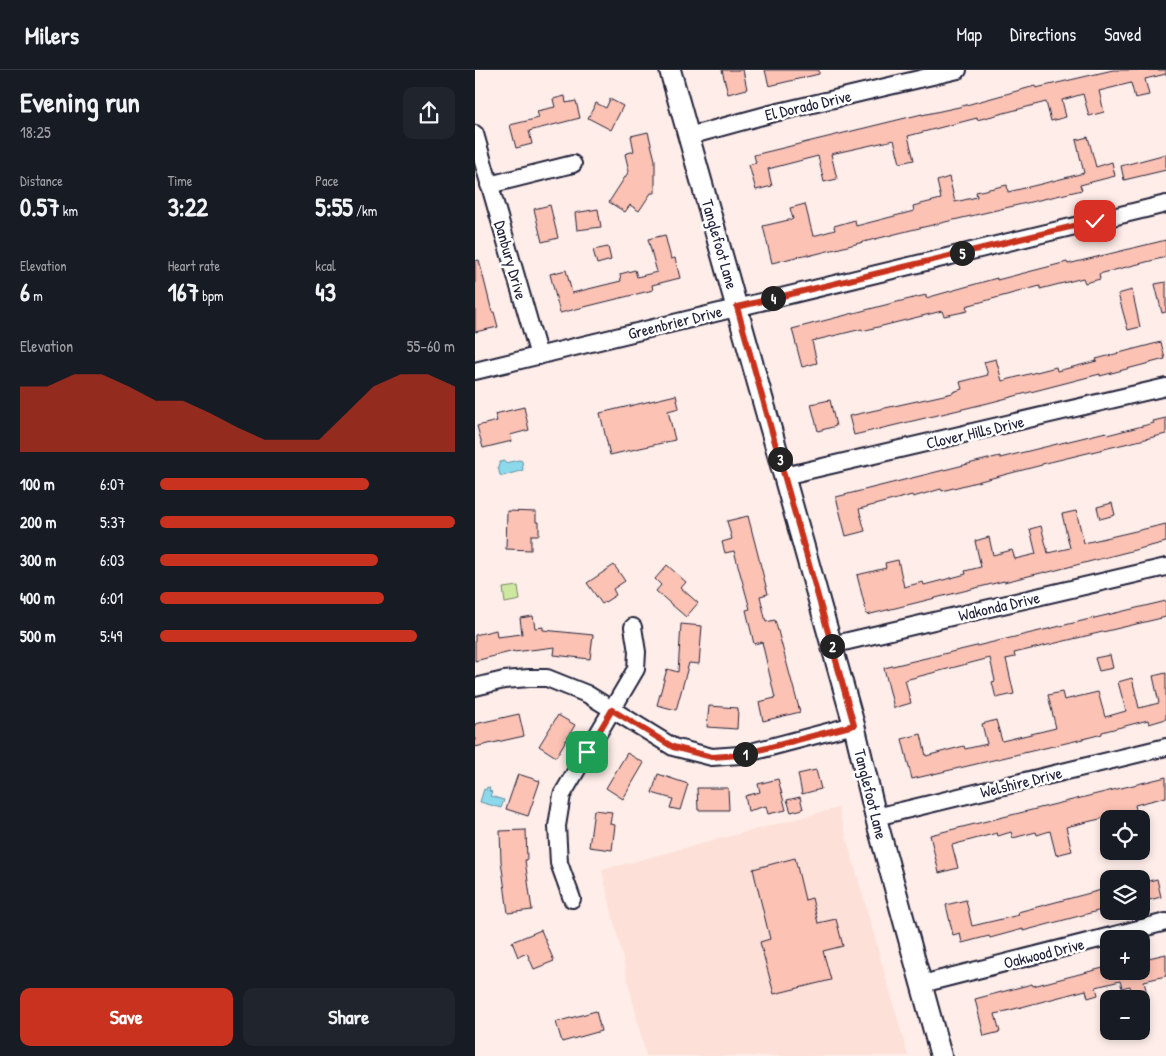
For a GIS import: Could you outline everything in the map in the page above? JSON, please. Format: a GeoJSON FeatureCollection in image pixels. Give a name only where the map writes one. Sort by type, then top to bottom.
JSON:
{"type":"FeatureCollection","features":[{"type":"Feature","properties":{"kind":"main road","name":"Tanglefoot Lane"},"geometry":{"type":"LineString","coordinates":[[670,70],[854,725],[876,817],[941,1056]]}},
{"type":"Feature","properties":{"kind":"street","name":"El Dorado Drive"},"geometry":{"type":"LineString","coordinates":[[689,136],[770,114],[958,70]]}},
{"type":"Feature","properties":{"kind":"street","name":"Danbury Drive"},"geometry":{"type":"LineString","coordinates":[[475,134],[539,356]]}},
{"type":"Feature","properties":{"kind":"street"},"geometry":{"type":"LineString","coordinates":[[489,185],[573,164]]}},
{"type":"Feature","properties":{"kind":"street","name":"Greenbrier Drive"},"geometry":{"type":"LineString","coordinates":[[475,371],[1166,204]]}},
{"type":"Feature","properties":{"kind":"street","name":"Clover Hills Drive"},"geometry":{"type":"LineString","coordinates":[[785,476],[1166,386]]}},
{"type":"Feature","properties":{"kind":"street","name":"Wakonda Drive"},"geometry":{"type":"LineString","coordinates":[[831,644],[1166,568]]}},
{"type":"Feature","properties":{"kind":"street"},"geometry":{"type":"LineString","coordinates":[[573,899],[559,863],[557,826],[562,795],[636,669],[637,652],[633,627]]}},
{"type":"Feature","properties":{"kind":"street"},"geometry":{"type":"LineString","coordinates":[[475,687],[512,679],[547,678],[587,694],[673,747],[712,757],[740,755],[854,725]]}},
{"type":"Feature","properties":{"kind":"street","name":"Welshire Drive"},"geometry":{"type":"LineString","coordinates":[[876,817],[1166,747]]}},
{"type":"Feature","properties":{"kind":"street","name":"Oakwood Drive"},"geometry":{"type":"LineString","coordinates":[[922,984],[1166,922]]}},
{"type":"Feature","properties":{"kind":"shaded area"},"geometry":{"type":"Polygon","coordinates":[[[838,808],[908,1056],[646,1056],[602,870],[838,808]]]}},
{"type":"Feature","properties":{"kind":"green space"},"geometry":{"type":"Polygon","coordinates":[[[518,586],[520,600],[505,603],[503,588],[518,586]]]}},
{"type":"Feature","properties":{"kind":"water"},"geometry":{"type":"Polygon","coordinates":[[[505,461],[505,463],[522,461],[523,470],[503,476],[500,475],[498,467],[500,462],[505,461]]]}},
{"type":"Feature","properties":{"kind":"water"},"geometry":{"type":"Polygon","coordinates":[[[487,787],[492,792],[490,796],[504,800],[501,808],[480,802],[484,789],[486,790],[487,787]]]}},
{"type":"Feature","properties":{"kind":"building"},"geometry":{"type":"Polygon","coordinates":[[[722,70],[743,70],[747,89],[728,94],[722,70]]]}},
{"type":"Feature","properties":{"kind":"building"},"geometry":{"type":"Polygon","coordinates":[[[765,70],[819,70],[819,74],[769,86],[765,70]]]}},
{"type":"Feature","properties":{"kind":"building"},"geometry":{"type":"Polygon","coordinates":[[[1113,70],[1166,70],[1166,74],[1145,79],[1149,95],[1135,98],[1131,83],[1099,91],[1104,112],[1089,116],[1083,94],[1062,100],[1066,117],[1051,121],[1046,102],[908,136],[914,160],[900,163],[894,140],[831,154],[837,179],[824,182],[818,156],[768,169],[772,186],[756,190],[749,165],[756,163],[754,155],[922,114],[959,107],[1035,86],[1036,88],[1113,70]]]}},
{"type":"Feature","properties":{"kind":"building"},"geometry":{"type":"Polygon","coordinates":[[[565,96],[566,103],[576,101],[580,118],[529,131],[532,144],[516,148],[510,125],[539,118],[537,111],[555,107],[553,99],[565,96]]]}},
{"type":"Feature","properties":{"kind":"building"},"geometry":{"type":"Polygon","coordinates":[[[610,99],[623,106],[611,130],[588,118],[596,103],[606,108],[610,99]]]}},
{"type":"Feature","properties":{"kind":"building"},"geometry":{"type":"Polygon","coordinates":[[[648,132],[655,160],[655,193],[651,193],[639,211],[630,205],[625,212],[609,202],[629,171],[625,154],[634,151],[631,136],[648,132]]]}},
{"type":"Feature","properties":{"kind":"building"},"geometry":{"type":"Polygon","coordinates":[[[1088,137],[1096,167],[1112,162],[1115,176],[1080,185],[1082,190],[772,263],[763,226],[793,219],[790,208],[805,204],[813,236],[835,230],[834,226],[855,220],[856,226],[914,211],[913,206],[941,199],[937,181],[949,177],[955,202],[977,197],[976,192],[1007,185],[1008,192],[1084,173],[1076,140],[1088,137]]]}},
{"type":"Feature","properties":{"kind":"building"},"geometry":{"type":"Polygon","coordinates":[[[1166,154],[1166,170],[1124,180],[1121,166],[1166,154]]]}},
{"type":"Feature","properties":{"kind":"building"},"geometry":{"type":"Polygon","coordinates":[[[550,205],[558,238],[542,242],[534,209],[550,205]]]}},
{"type":"Feature","properties":{"kind":"building"},"geometry":{"type":"Polygon","coordinates":[[[598,209],[601,227],[577,230],[575,213],[598,209]]]}},
{"type":"Feature","properties":{"kind":"building"},"geometry":{"type":"Polygon","coordinates":[[[665,235],[671,259],[675,258],[680,278],[652,285],[653,290],[560,313],[550,274],[566,270],[572,293],[621,281],[620,274],[635,270],[637,277],[657,272],[648,239],[665,235]]]}},
{"type":"Feature","properties":{"kind":"building"},"geometry":{"type":"Polygon","coordinates":[[[1166,240],[1166,257],[1099,274],[1100,279],[1085,283],[1083,278],[1040,289],[1040,286],[966,306],[968,311],[944,316],[942,311],[812,341],[817,363],[802,367],[792,329],[926,295],[926,298],[997,278],[997,280],[1166,240]]]}},
{"type":"Feature","properties":{"kind":"building"},"geometry":{"type":"Polygon","coordinates":[[[608,247],[611,260],[597,264],[593,250],[608,247]]]}},
{"type":"Feature","properties":{"kind":"building"},"geometry":{"type":"Polygon","coordinates":[[[479,260],[492,312],[494,312],[498,327],[475,332],[475,261],[479,260]]]}},
{"type":"Feature","properties":{"kind":"building"},"geometry":{"type":"Polygon","coordinates":[[[1166,282],[1166,312],[1162,313],[1155,284],[1166,282]]]}},
{"type":"Feature","properties":{"kind":"building"},"geometry":{"type":"Polygon","coordinates":[[[1132,290],[1140,327],[1128,330],[1118,294],[1132,290]]]}},
{"type":"Feature","properties":{"kind":"building"},"geometry":{"type":"Polygon","coordinates":[[[1161,342],[1165,359],[854,435],[849,416],[953,393],[962,389],[960,382],[988,375],[984,362],[996,359],[1002,381],[1056,367],[1057,371],[1161,342]]]}},
{"type":"Feature","properties":{"kind":"building"},"geometry":{"type":"Polygon","coordinates":[[[676,395],[679,408],[668,411],[675,440],[610,455],[600,413],[676,395]]]}},
{"type":"Feature","properties":{"kind":"building"},"geometry":{"type":"Polygon","coordinates":[[[830,400],[836,426],[818,431],[811,404],[830,400]]]}},
{"type":"Feature","properties":{"kind":"building"},"geometry":{"type":"Polygon","coordinates":[[[524,407],[529,430],[510,435],[512,441],[483,448],[477,426],[497,421],[495,414],[524,407]]]}},
{"type":"Feature","properties":{"kind":"building"},"geometry":{"type":"Polygon","coordinates":[[[1166,418],[1166,434],[1042,464],[942,491],[941,489],[913,497],[912,495],[859,509],[865,531],[846,536],[836,497],[1000,456],[1000,458],[1106,432],[1107,435],[1166,418]]]}},
{"type":"Feature","properties":{"kind":"building"},"geometry":{"type":"Polygon","coordinates":[[[1112,503],[1115,515],[1100,519],[1097,507],[1112,503]]]}},
{"type":"Feature","properties":{"kind":"building"},"geometry":{"type":"Polygon","coordinates":[[[507,511],[536,512],[536,522],[539,522],[539,535],[531,535],[531,550],[506,549],[507,511]]]}},
{"type":"Feature","properties":{"kind":"building"},"geometry":{"type":"Polygon","coordinates":[[[1076,511],[1084,543],[1166,524],[1166,542],[867,615],[857,575],[886,568],[885,563],[898,560],[904,587],[923,582],[924,585],[966,574],[965,571],[981,567],[975,541],[989,537],[993,555],[1012,550],[1015,559],[1036,554],[1030,529],[1041,526],[1048,553],[1070,548],[1062,514],[1076,511]]]}},
{"type":"Feature","properties":{"kind":"building"},"geometry":{"type":"Polygon","coordinates":[[[748,516],[768,594],[760,596],[766,622],[775,620],[800,712],[763,721],[759,702],[775,698],[762,642],[754,644],[746,610],[750,609],[734,551],[725,553],[722,542],[732,539],[727,521],[748,516]]]}},
{"type":"Feature","properties":{"kind":"building"},"geometry":{"type":"Polygon","coordinates":[[[614,565],[625,581],[613,589],[616,595],[602,604],[587,583],[614,565]]]}},
{"type":"Feature","properties":{"kind":"building"},"geometry":{"type":"Polygon","coordinates":[[[667,565],[686,582],[681,588],[698,603],[686,617],[656,591],[661,585],[655,579],[667,565]]]}},
{"type":"Feature","properties":{"kind":"building"},"geometry":{"type":"Polygon","coordinates":[[[1166,601],[1166,617],[1014,653],[1015,657],[1006,659],[1014,694],[996,698],[992,682],[995,681],[990,658],[905,680],[911,703],[894,708],[884,668],[1166,601]]]}},
{"type":"Feature","properties":{"kind":"building"},"geometry":{"type":"Polygon","coordinates":[[[533,616],[535,628],[543,627],[543,630],[593,635],[590,659],[554,655],[555,647],[514,651],[475,661],[475,635],[496,630],[497,637],[522,634],[520,618],[533,616]]]}},
{"type":"Feature","properties":{"kind":"building"},"geometry":{"type":"Polygon","coordinates":[[[681,624],[702,626],[699,664],[689,663],[676,710],[657,705],[667,669],[678,672],[681,624]]]}},
{"type":"Feature","properties":{"kind":"building"},"geometry":{"type":"Polygon","coordinates":[[[1110,655],[1113,668],[1099,671],[1095,658],[1110,655]]]}},
{"type":"Feature","properties":{"kind":"building"},"geometry":{"type":"Polygon","coordinates":[[[1166,673],[1166,719],[1149,724],[1148,720],[1079,740],[912,779],[902,739],[921,734],[926,756],[964,746],[965,749],[987,744],[982,724],[996,720],[1002,741],[1056,728],[1048,695],[1062,692],[1064,700],[1098,692],[1105,717],[1126,711],[1118,682],[1132,678],[1139,708],[1159,703],[1153,676],[1166,673]]]}},
{"type":"Feature","properties":{"kind":"building"},"geometry":{"type":"Polygon","coordinates":[[[709,706],[738,708],[737,729],[707,727],[709,706]]]}},
{"type":"Feature","properties":{"kind":"building"},"geometry":{"type":"Polygon","coordinates":[[[519,714],[524,736],[475,747],[475,724],[519,714]]]}},
{"type":"Feature","properties":{"kind":"building"},"geometry":{"type":"Polygon","coordinates":[[[558,715],[575,725],[556,757],[539,746],[558,715]]]}},
{"type":"Feature","properties":{"kind":"building"},"geometry":{"type":"Polygon","coordinates":[[[627,753],[644,763],[623,799],[606,788],[627,753]]]}},
{"type":"Feature","properties":{"kind":"building"},"geometry":{"type":"Polygon","coordinates":[[[816,770],[821,789],[802,794],[798,774],[816,770]]]}},
{"type":"Feature","properties":{"kind":"building"},"geometry":{"type":"Polygon","coordinates":[[[518,774],[540,781],[528,816],[506,809],[518,774]]]}},
{"type":"Feature","properties":{"kind":"building"},"geometry":{"type":"Polygon","coordinates":[[[658,774],[688,784],[680,810],[670,808],[673,799],[652,793],[658,774]]]}},
{"type":"Feature","properties":{"kind":"building"},"geometry":{"type":"Polygon","coordinates":[[[1166,777],[1166,797],[1135,805],[1136,810],[1100,810],[1100,819],[1066,827],[1072,851],[1056,855],[1050,831],[1037,835],[1036,832],[1013,838],[1011,832],[998,836],[997,833],[952,845],[958,868],[939,873],[930,835],[1166,777]]]}},
{"type":"Feature","properties":{"kind":"building"},"geometry":{"type":"Polygon","coordinates":[[[778,779],[786,810],[768,814],[766,806],[748,811],[745,796],[760,792],[758,784],[778,779]]]}},
{"type":"Feature","properties":{"kind":"building"},"geometry":{"type":"Polygon","coordinates":[[[697,788],[728,788],[729,810],[698,810],[697,788]]]}},
{"type":"Feature","properties":{"kind":"building"},"geometry":{"type":"Polygon","coordinates":[[[800,797],[803,809],[791,812],[787,800],[800,797]]]}},
{"type":"Feature","properties":{"kind":"building"},"geometry":{"type":"Polygon","coordinates":[[[594,810],[612,812],[610,824],[615,825],[612,850],[589,847],[594,810]]]}},
{"type":"Feature","properties":{"kind":"building"},"geometry":{"type":"Polygon","coordinates":[[[526,830],[527,860],[525,860],[532,910],[508,913],[501,861],[500,831],[526,830]]]}},
{"type":"Feature","properties":{"kind":"building"},"geometry":{"type":"Polygon","coordinates":[[[795,858],[805,900],[812,898],[818,923],[836,919],[843,946],[823,951],[831,980],[774,994],[760,942],[770,939],[753,869],[795,858]]]}},
{"type":"Feature","properties":{"kind":"building"},"geometry":{"type":"Polygon","coordinates":[[[1157,879],[1161,897],[1150,900],[1150,881],[1157,879]]]}},
{"type":"Feature","properties":{"kind":"building"},"geometry":{"type":"Polygon","coordinates":[[[1100,890],[1100,910],[1023,931],[1023,929],[962,943],[960,933],[953,935],[946,905],[966,900],[972,926],[1019,915],[1018,912],[1100,890]]]}},
{"type":"Feature","properties":{"kind":"building"},"geometry":{"type":"Polygon","coordinates":[[[541,930],[554,961],[534,969],[527,953],[518,957],[512,942],[541,930]]]}},
{"type":"Feature","properties":{"kind":"building"},"geometry":{"type":"Polygon","coordinates":[[[1166,954],[1166,976],[1150,980],[1150,958],[1166,954]]]}},
{"type":"Feature","properties":{"kind":"building"},"geometry":{"type":"Polygon","coordinates":[[[1100,969],[1100,980],[1148,980],[1144,981],[1146,990],[1131,990],[1130,986],[1122,988],[1120,981],[1096,987],[1098,995],[1088,998],[1086,990],[995,1014],[1000,1032],[984,1036],[975,999],[1032,984],[1033,986],[1100,969]]]}},
{"type":"Feature","properties":{"kind":"building"},"geometry":{"type":"Polygon","coordinates":[[[596,1011],[601,1031],[562,1042],[556,1022],[596,1011]]]}},
{"type":"Feature","properties":{"kind":"route"},"geometry":{"type":"LineString","coordinates":[[587,752],[612,710],[673,747],[712,757],[740,755],[854,725],[737,307],[1095,221]]}}]}
